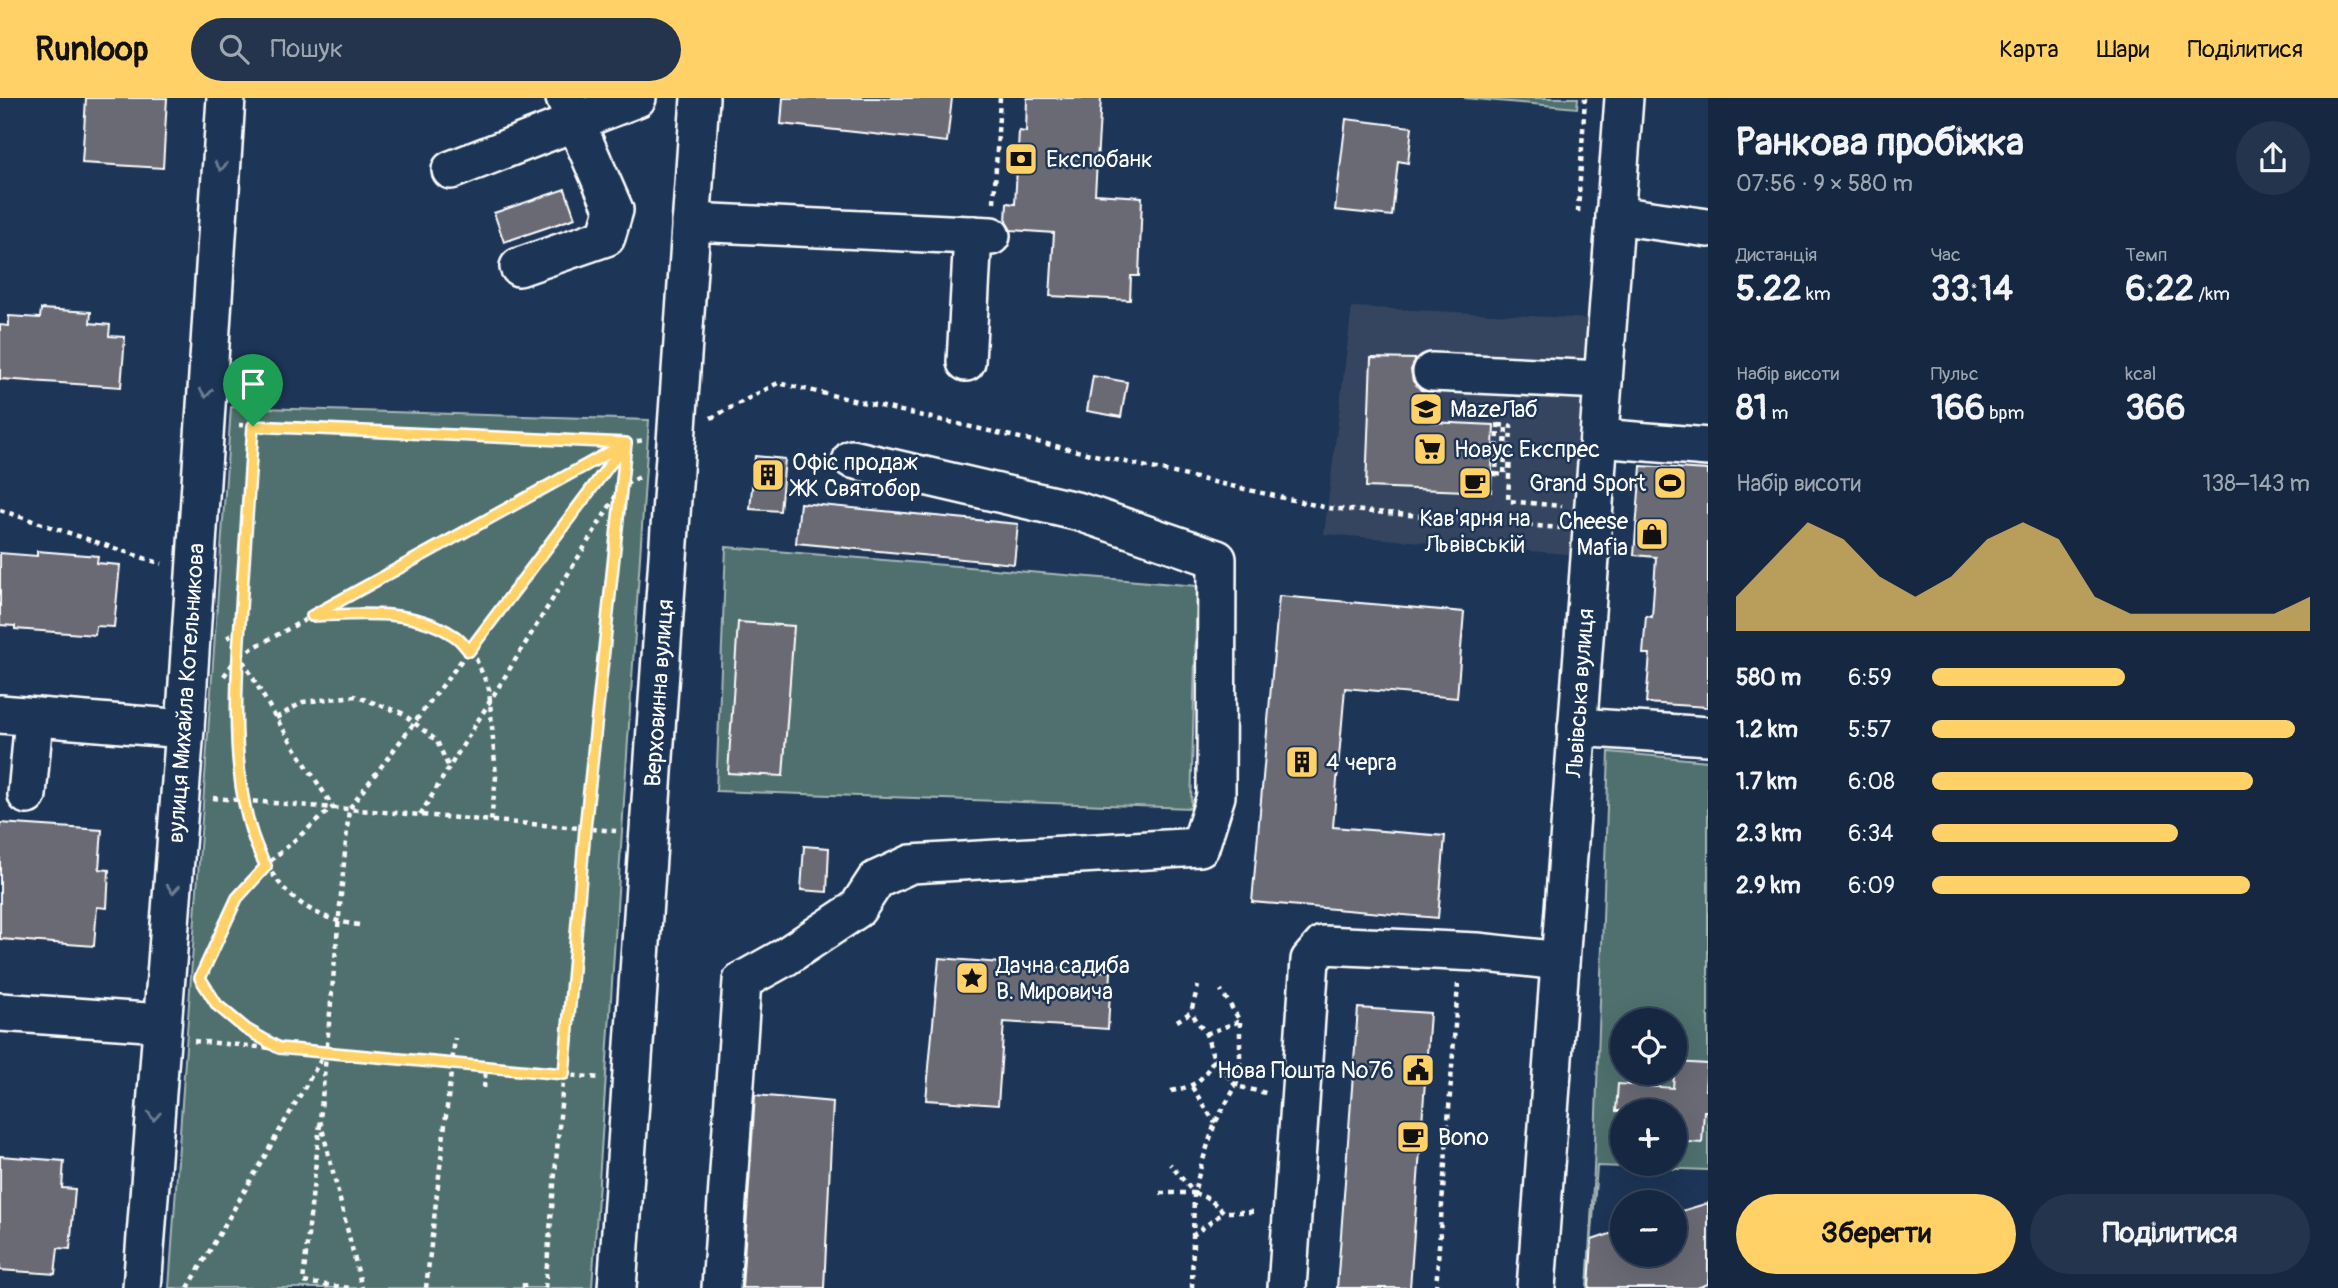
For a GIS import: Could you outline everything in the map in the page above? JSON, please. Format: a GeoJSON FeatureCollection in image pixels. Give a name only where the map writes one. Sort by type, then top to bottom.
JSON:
{"type":"FeatureCollection","features":[{"type":"Feature","properties":{"kind":"street","name":"вулиця Михайла Котельникова"},"geometry":{"type":"LineString","coordinates":[[142,1288],[177,1032],[186,717],[226,98]]}},
{"type":"Feature","properties":{"kind":"street"},"geometry":{"type":"LineString","coordinates":[[451,170],[569,110],[637,98]]}},
{"type":"Feature","properties":{"kind":"street","name":"Верховинна вулиця"},"geometry":{"type":"LineString","coordinates":[[617,1288],[701,98]]}},
{"type":"Feature","properties":{"kind":"street","name":"Львівська вулиця"},"geometry":{"type":"LineString","coordinates":[[1536,1288],[1577,727],[1593,456],[1624,98]]}},
{"type":"Feature","properties":{"kind":"street"},"geometry":{"type":"LineString","coordinates":[[519,267],[607,237],[614,210],[569,110]]}},
{"type":"Feature","properties":{"kind":"street"},"geometry":{"type":"LineString","coordinates":[[1615,215],[1708,228]]}},
{"type":"Feature","properties":{"kind":"street"},"geometry":{"type":"LineString","coordinates":[[691,222],[982,235],[966,362]]}},
{"type":"Feature","properties":{"kind":"street"},"geometry":{"type":"LineString","coordinates":[[1433,372],[1593,456],[1640,464]]}},
{"type":"Feature","properties":{"kind":"street"},"geometry":{"type":"LineString","coordinates":[[1593,456],[1691,446],[1708,427]]}},
{"type":"Feature","properties":{"kind":"street"},"geometry":{"type":"LineString","coordinates":[[721,1288],[742,981],[785,957],[857,909],[876,880],[911,864],[1200,847],[1216,796],[1217,559],[1080,512],[852,459]]}},
{"type":"Feature","properties":{"kind":"street"},"geometry":{"type":"LineString","coordinates":[[27,795],[17,716],[186,717]]}},
{"type":"Feature","properties":{"kind":"street"},"geometry":{"type":"LineString","coordinates":[[1577,727],[1708,736]]}},
{"type":"Feature","properties":{"kind":"street"},"geometry":{"type":"LineString","coordinates":[[1287,1288],[1310,960],[1323,945],[1461,951],[1560,961]]}},
{"type":"Feature","properties":{"kind":"street"},"geometry":{"type":"LineString","coordinates":[[0,1012],[177,1032]]}},
{"type":"Feature","properties":{"kind":"path"},"geometry":{"type":"LineString","coordinates":[[982,235],[1000,98]]}},
{"type":"Feature","properties":{"kind":"path"},"geometry":{"type":"LineString","coordinates":[[711,418],[778,383],[1328,508],[1593,456]]}},
{"type":"Feature","properties":{"kind":"path"},"geometry":{"type":"LineString","coordinates":[[239,425],[626,443],[648,439]]}},
{"type":"Feature","properties":{"kind":"path"},"geometry":{"type":"LineString","coordinates":[[1494,474],[1499,425],[1511,426],[1508,501],[1593,456]]}},
{"type":"Feature","properties":{"kind":"path"},"geometry":{"type":"LineString","coordinates":[[253,426],[236,696],[243,800],[255,845],[271,874],[297,901],[319,916],[359,925]]}},
{"type":"Feature","properties":{"kind":"path"},"geometry":{"type":"LineString","coordinates":[[545,1288],[585,829],[626,443]]}},
{"type":"Feature","properties":{"kind":"path"},"geometry":{"type":"LineString","coordinates":[[186,717],[204,706],[238,656],[626,443]]}},
{"type":"Feature","properties":{"kind":"path"},"geometry":{"type":"LineString","coordinates":[[349,1288],[302,1285],[349,809],[626,443]]}},
{"type":"Feature","properties":{"kind":"path"},"geometry":{"type":"LineString","coordinates":[[420,815],[622,486],[645,475]]}},
{"type":"Feature","properties":{"kind":"path"},"geometry":{"type":"LineString","coordinates":[[0,510],[194,575]]}},
{"type":"Feature","properties":{"kind":"path"},"geometry":{"type":"LineString","coordinates":[[312,616],[374,613],[427,622],[455,636],[476,659],[489,689],[491,701],[496,777],[491,821]]}},
{"type":"Feature","properties":{"kind":"path"},"geometry":{"type":"LineString","coordinates":[[223,625],[238,656],[334,807]]}},
{"type":"Feature","properties":{"kind":"path"},"geometry":{"type":"LineString","coordinates":[[276,718],[303,702],[355,696],[402,713],[437,741],[449,768]]}},
{"type":"Feature","properties":{"kind":"path"},"geometry":{"type":"LineString","coordinates":[[209,798],[620,831]]}},
{"type":"Feature","properties":{"kind":"path"},"geometry":{"type":"LineString","coordinates":[[196,990],[237,898],[266,866],[334,807]]}},
{"type":"Feature","properties":{"kind":"path"},"geometry":{"type":"LineString","coordinates":[[1436,1288],[1461,951]]}},
{"type":"Feature","properties":{"kind":"path"},"geometry":{"type":"LineString","coordinates":[[193,966],[217,1005],[246,1029],[279,1048]]}},
{"type":"Feature","properties":{"kind":"path"},"geometry":{"type":"LineString","coordinates":[[1177,1021],[1191,1012],[1198,986]]}},
{"type":"Feature","properties":{"kind":"path"},"geometry":{"type":"LineString","coordinates":[[1192,1288],[1194,1194],[1216,1123],[1236,1086],[1240,1068],[1240,1021],[1221,990]]}},
{"type":"Feature","properties":{"kind":"path"},"geometry":{"type":"LineString","coordinates":[[1191,1012],[1206,1034],[1214,1059],[1236,1086],[1271,1094]]}},
{"type":"Feature","properties":{"kind":"path"},"geometry":{"type":"LineString","coordinates":[[1206,1034],[1240,1021]]}},
{"type":"Feature","properties":{"kind":"path"},"geometry":{"type":"LineString","coordinates":[[177,1032],[279,1048],[602,1078]]}},
{"type":"Feature","properties":{"kind":"path"},"geometry":{"type":"LineString","coordinates":[[426,1288],[455,1038]]}},
{"type":"Feature","properties":{"kind":"path"},"geometry":{"type":"LineString","coordinates":[[188,1288],[326,1052]]}},
{"type":"Feature","properties":{"kind":"path"},"geometry":{"type":"LineString","coordinates":[[1171,1091],[1192,1087],[1204,1076],[1214,1059]]}},
{"type":"Feature","properties":{"kind":"path"},"geometry":{"type":"LineString","coordinates":[[484,1088],[486,1068]]}},
{"type":"Feature","properties":{"kind":"path"},"geometry":{"type":"LineString","coordinates":[[1192,1087],[1216,1123]]}},
{"type":"Feature","properties":{"kind":"path"},"geometry":{"type":"LineString","coordinates":[[320,1120],[362,1288]]}},
{"type":"Feature","properties":{"kind":"path"},"geometry":{"type":"LineString","coordinates":[[1170,1164],[1194,1194]]}},
{"type":"Feature","properties":{"kind":"path"},"geometry":{"type":"LineString","coordinates":[[1160,1193],[1194,1194],[1209,1199],[1224,1212]]}},
{"type":"Feature","properties":{"kind":"path"},"geometry":{"type":"LineString","coordinates":[[1192,1236],[1224,1212],[1261,1212]]}},
{"type":"Feature","properties":{"kind":"path"},"geometry":{"type":"LineString","coordinates":[[524,1280],[524,1288]]}},
{"type":"Feature","properties":{"kind":"shaded area"},"geometry":{"type":"Polygon","coordinates":[[[1352,307],[1594,319],[1578,555],[1324,534],[1352,307]]]}},
{"type":"Feature","properties":{"kind":"green space"},"geometry":{"type":"Polygon","coordinates":[[[1464,98],[1578,98],[1577,108],[1464,98]]]}},
{"type":"Feature","properties":{"kind":"green space"},"geometry":{"type":"Polygon","coordinates":[[[231,407],[649,420],[592,1288],[169,1288],[231,407]]]}},
{"type":"Feature","properties":{"kind":"green space"},"geometry":{"type":"Polygon","coordinates":[[[726,547],[1197,586],[1191,808],[716,791],[726,547]]]}},
{"type":"Feature","properties":{"kind":"green space"},"geometry":{"type":"Polygon","coordinates":[[[1609,752],[1708,761],[1708,1170],[1687,1169],[1687,1099],[1610,1099],[1610,1166],[1597,1166],[1587,1288],[1594,1169],[1609,752]]]}},
{"type":"Feature","properties":{"kind":"building"},"geometry":{"type":"Polygon","coordinates":[[[86,98],[167,98],[163,168],[82,163],[86,98]]]}},
{"type":"Feature","properties":{"kind":"building"},"geometry":{"type":"Polygon","coordinates":[[[783,98],[952,98],[947,142],[781,124],[783,98]]]}},
{"type":"Feature","properties":{"kind":"building"},"geometry":{"type":"Polygon","coordinates":[[[1027,98],[1101,98],[1095,194],[1142,197],[1139,276],[1131,276],[1130,300],[1050,296],[1054,233],[1011,230],[1006,222],[1007,203],[1015,204],[1019,131],[1026,132],[1027,98]]]}},
{"type":"Feature","properties":{"kind":"building"},"geometry":{"type":"Polygon","coordinates":[[[1346,119],[1412,127],[1408,163],[1398,161],[1392,216],[1335,210],[1346,119]]]}},
{"type":"Feature","properties":{"kind":"building"},"geometry":{"type":"Polygon","coordinates":[[[565,189],[575,218],[504,242],[494,213],[565,189]]]}},
{"type":"Feature","properties":{"kind":"building"},"geometry":{"type":"Polygon","coordinates":[[[41,309],[91,312],[90,323],[110,325],[109,336],[125,337],[121,387],[0,379],[0,325],[9,326],[9,316],[40,318],[41,309]]]}},
{"type":"Feature","properties":{"kind":"building","name":"Новус Експрес"},"geometry":{"type":"Polygon","coordinates":[[[1371,358],[1416,359],[1411,370],[1413,381],[1421,390],[1432,393],[1431,422],[1494,425],[1491,492],[1366,487],[1371,358]]]}},
{"type":"Feature","properties":{"kind":"building"},"geometry":{"type":"Polygon","coordinates":[[[1093,376],[1127,382],[1121,417],[1087,411],[1093,376]]]}},
{"type":"Feature","properties":{"kind":"building","name":"Офіс продаж ЖК Святобор"},"geometry":{"type":"Polygon","coordinates":[[[755,456],[785,459],[780,511],[750,509],[755,456]]]}},
{"type":"Feature","properties":{"kind":"building"},"geometry":{"type":"Polygon","coordinates":[[[1641,466],[1708,470],[1708,707],[1646,703],[1650,654],[1643,654],[1646,616],[1652,617],[1656,557],[1634,555],[1641,466]]]}},
{"type":"Feature","properties":{"kind":"building"},"geometry":{"type":"Polygon","coordinates":[[[800,503],[1018,524],[1014,564],[796,543],[800,503]]]}},
{"type":"Feature","properties":{"kind":"building"},"geometry":{"type":"Polygon","coordinates":[[[37,551],[98,556],[97,563],[120,565],[114,627],[96,626],[95,635],[15,629],[15,626],[0,625],[0,553],[37,556],[37,551]]]}},
{"type":"Feature","properties":{"kind":"building","name":"4 черга"},"geometry":{"type":"Polygon","coordinates":[[[1279,596],[1464,612],[1457,698],[1345,688],[1333,827],[1445,836],[1438,918],[1252,902],[1279,596]]]}},
{"type":"Feature","properties":{"kind":"building"},"geometry":{"type":"Polygon","coordinates":[[[738,622],[794,626],[783,776],[728,773],[738,622]]]}},
{"type":"Feature","properties":{"kind":"building"},"geometry":{"type":"Polygon","coordinates":[[[0,823],[102,830],[99,869],[109,870],[107,908],[97,907],[94,946],[0,939],[0,823]]]}},
{"type":"Feature","properties":{"kind":"building"},"geometry":{"type":"Polygon","coordinates":[[[804,846],[829,848],[827,892],[801,890],[804,846]]]}},
{"type":"Feature","properties":{"kind":"building"},"geometry":{"type":"Polygon","coordinates":[[[939,958],[1111,972],[1108,1029],[1004,1022],[998,1105],[926,1100],[939,958]]]}},
{"type":"Feature","properties":{"kind":"building"},"geometry":{"type":"Polygon","coordinates":[[[1358,1008],[1430,1013],[1410,1288],[1337,1288],[1358,1008]]]}},
{"type":"Feature","properties":{"kind":"building"},"geometry":{"type":"Polygon","coordinates":[[[1687,1063],[1707,1064],[1705,1090],[1708,1090],[1708,1111],[1704,1111],[1702,1143],[1687,1142],[1687,1099],[1617,1099],[1618,1085],[1673,1088],[1673,1085],[1687,1085],[1687,1063]]]}},
{"type":"Feature","properties":{"kind":"building"},"geometry":{"type":"Polygon","coordinates":[[[755,1095],[833,1102],[824,1288],[742,1288],[755,1095]]]}},
{"type":"Feature","properties":{"kind":"building"},"geometry":{"type":"Polygon","coordinates":[[[0,1156],[64,1161],[62,1188],[75,1189],[70,1249],[58,1248],[55,1274],[0,1270],[0,1156]]]}},
{"type":"Feature","properties":{"kind":"building"},"geometry":{"type":"Polygon","coordinates":[[[1708,1203],[1708,1284],[1697,1288],[1589,1288],[1592,1240],[1610,1234],[1610,1267],[1687,1267],[1687,1209],[1708,1203]]]}},
{"type":"Feature","properties":{"kind":"place","name":"Експобанк"},"geometry":{"type":"Point","coordinates":[1021,159]}},
{"type":"Feature","properties":{"kind":"place","name":"MazeЛаб"},"geometry":{"type":"Point","coordinates":[1426,409]}},
{"type":"Feature","properties":{"kind":"place","name":"Новус Експрес"},"geometry":{"type":"Point","coordinates":[1430,449]}},
{"type":"Feature","properties":{"kind":"place","name":"Офіс продаж ЖК Святобор"},"geometry":{"type":"Point","coordinates":[768,475]}},
{"type":"Feature","properties":{"kind":"place","name":"Кав'ярня на Львівській"},"geometry":{"type":"Point","coordinates":[1475,483]}},
{"type":"Feature","properties":{"kind":"place","name":"Grand Sport"},"geometry":{"type":"Point","coordinates":[1670,483]}},
{"type":"Feature","properties":{"kind":"place","name":"Cheese Mafia"},"geometry":{"type":"Point","coordinates":[1652,534]}},
{"type":"Feature","properties":{"kind":"place","name":"4 черга"},"geometry":{"type":"Point","coordinates":[1302,762]}},
{"type":"Feature","properties":{"kind":"place","name":"Дачна садиба В. Мировича"},"geometry":{"type":"Point","coordinates":[972,978]}},
{"type":"Feature","properties":{"kind":"place","name":"Нова Пошта №76"},"geometry":{"type":"Point","coordinates":[1418,1070]}},
{"type":"Feature","properties":{"kind":"place","name":"Bono"},"geometry":{"type":"Point","coordinates":[1413,1137]}},
{"type":"Feature","properties":{"kind":"route"},"geometry":{"type":"LineString","coordinates":[[253,426],[236,696],[243,800],[255,845],[266,866],[237,898],[200,978],[217,1005],[246,1029],[279,1048],[564,1074],[585,829],[626,443],[312,616],[374,613],[427,622],[455,636],[469,651],[626,443],[253,426]]}}]}
